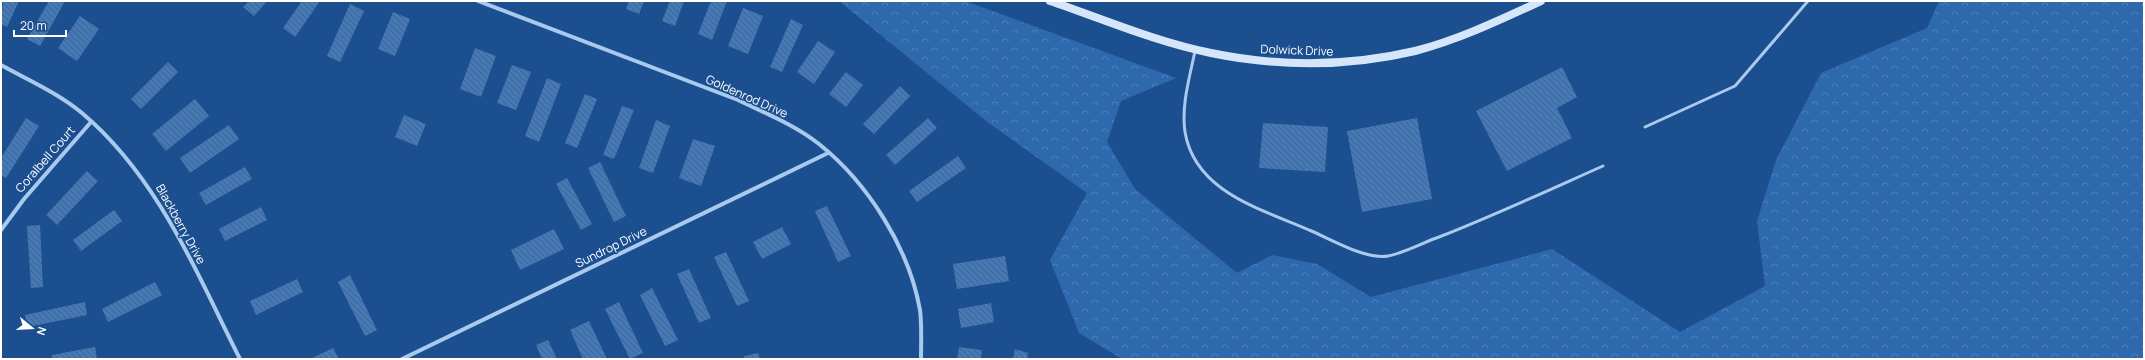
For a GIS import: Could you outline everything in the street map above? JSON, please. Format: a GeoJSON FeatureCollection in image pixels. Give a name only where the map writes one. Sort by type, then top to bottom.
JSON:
{"type":"FeatureCollection","features":[{"type":"Feature","properties":{"kind":"main road","name":"Dolwick Drive"},"geometry":{"type":"LineString","coordinates":[[1053,1],[1154,37],[1195,49],[1258,61],[1318,64],[1353,62],[1415,50],[1454,38],[1541,1]]}},
{"type":"Feature","properties":{"kind":"street","name":"Goldenrod Drive"},"geometry":{"type":"LineString","coordinates":[[478,1],[738,100],[772,116],[818,144],[828,152],[859,185],[879,212],[900,248],[913,282],[920,312],[921,359]]}},
{"type":"Feature","properties":{"kind":"street","name":"Blackberry Drive"},"geometry":{"type":"LineString","coordinates":[[1,65],[81,112],[137,169],[166,214],[240,359]]}},
{"type":"Feature","properties":{"kind":"street","name":"Coralbell Court"},"geometry":{"type":"LineString","coordinates":[[1,230],[24,198],[91,122]]}},
{"type":"Feature","properties":{"kind":"street","name":"Sundrop Drive"},"geometry":{"type":"LineString","coordinates":[[402,359],[828,152]]}},
{"type":"Feature","properties":{"kind":"lane"},"geometry":{"type":"LineString","coordinates":[[1645,127],[1735,86],[1808,1]]}},
{"type":"Feature","properties":{"kind":"lane"},"geometry":{"type":"LineString","coordinates":[[1195,49],[1185,106],[1185,131],[1192,156],[1202,170],[1220,189],[1241,200],[1365,254],[1388,256],[1402,251],[1475,223],[1603,166]]}},
{"type":"Feature","properties":{"kind":"green space"},"geometry":{"type":"Polygon","coordinates":[[[839,1],[965,1],[1176,78],[1121,101],[1107,142],[1135,189],[1237,273],[1272,255],[1317,264],[1371,297],[1552,249],[1680,332],[1765,286],[1757,221],[1776,160],[1821,73],[1927,28],[1939,1],[2144,1],[2144,359],[1122,359],[1079,333],[1050,260],[1087,193],[986,121],[839,1]]]}},
{"type":"Feature","properties":{"kind":"building"},"geometry":{"type":"Polygon","coordinates":[[[3,1],[19,1],[7,27],[1,24],[3,1]]]}},
{"type":"Feature","properties":{"kind":"building"},"geometry":{"type":"Polygon","coordinates":[[[49,1],[65,1],[40,46],[27,39],[49,1]]]}},
{"type":"Feature","properties":{"kind":"building"},"geometry":{"type":"Polygon","coordinates":[[[249,1],[267,1],[254,16],[243,7],[249,1]]]}},
{"type":"Feature","properties":{"kind":"building"},"geometry":{"type":"Polygon","coordinates":[[[302,1],[320,1],[295,37],[283,28],[302,1]]]}},
{"type":"Feature","properties":{"kind":"building"},"geometry":{"type":"Polygon","coordinates":[[[629,1],[644,1],[639,14],[626,9],[629,1]]]}},
{"type":"Feature","properties":{"kind":"building"},"geometry":{"type":"Polygon","coordinates":[[[670,1],[684,1],[675,26],[662,21],[670,1]]]}},
{"type":"Feature","properties":{"kind":"building"},"geometry":{"type":"Polygon","coordinates":[[[711,1],[727,1],[712,40],[698,34],[711,1]]]}},
{"type":"Feature","properties":{"kind":"building"},"geometry":{"type":"Polygon","coordinates":[[[350,4],[364,11],[340,62],[327,56],[350,4]]]}},
{"type":"Feature","properties":{"kind":"building"},"geometry":{"type":"Polygon","coordinates":[[[743,8],[763,16],[748,54],[728,46],[743,8]]]}},
{"type":"Feature","properties":{"kind":"building"},"geometry":{"type":"Polygon","coordinates":[[[393,12],[410,19],[395,56],[378,49],[393,12]]]}},
{"type":"Feature","properties":{"kind":"building"},"geometry":{"type":"Polygon","coordinates":[[[80,16],[99,29],[77,61],[58,48],[80,16]]]}},
{"type":"Feature","properties":{"kind":"building"},"geometry":{"type":"Polygon","coordinates":[[[791,19],[803,25],[782,72],[770,67],[791,19]]]}},
{"type":"Feature","properties":{"kind":"building"},"geometry":{"type":"Polygon","coordinates":[[[818,41],[835,52],[814,84],[797,72],[818,41]]]}},
{"type":"Feature","properties":{"kind":"building"},"geometry":{"type":"Polygon","coordinates":[[[475,48],[496,56],[481,97],[460,89],[475,48]]]}},
{"type":"Feature","properties":{"kind":"building"},"geometry":{"type":"Polygon","coordinates":[[[168,62],[178,72],[141,109],[131,99],[168,62]]]}},
{"type":"Feature","properties":{"kind":"building"},"geometry":{"type":"Polygon","coordinates":[[[512,65],[531,72],[516,110],[497,103],[512,65]]]}},
{"type":"Feature","properties":{"kind":"building"},"geometry":{"type":"Polygon","coordinates":[[[1562,67],[1577,97],[1557,108],[1572,138],[1507,171],[1476,111],[1562,67]]]}},
{"type":"Feature","properties":{"kind":"building"},"geometry":{"type":"Polygon","coordinates":[[[846,72],[863,85],[846,107],[829,94],[846,72]]]}},
{"type":"Feature","properties":{"kind":"building"},"geometry":{"type":"Polygon","coordinates":[[[547,78],[561,84],[539,142],[525,136],[547,78]]]}},
{"type":"Feature","properties":{"kind":"building"},"geometry":{"type":"Polygon","coordinates":[[[900,86],[910,96],[874,134],[863,124],[900,86]]]}},
{"type":"Feature","properties":{"kind":"building"},"geometry":{"type":"Polygon","coordinates":[[[585,94],[597,99],[577,148],[565,143],[585,94]]]}},
{"type":"Feature","properties":{"kind":"building"},"geometry":{"type":"Polygon","coordinates":[[[195,99],[209,116],[166,151],[152,134],[195,99]]]}},
{"type":"Feature","properties":{"kind":"building"},"geometry":{"type":"Polygon","coordinates":[[[622,106],[634,110],[614,159],[603,155],[622,106]]]}},
{"type":"Feature","properties":{"kind":"building"},"geometry":{"type":"Polygon","coordinates":[[[404,115],[426,124],[417,146],[395,137],[404,115]]]}},
{"type":"Feature","properties":{"kind":"building"},"geometry":{"type":"Polygon","coordinates":[[[26,118],[39,126],[6,178],[1,175],[1,158],[26,118]]]}},
{"type":"Feature","properties":{"kind":"building"},"geometry":{"type":"Polygon","coordinates":[[[928,118],[937,128],[895,165],[886,155],[928,118]]]}},
{"type":"Feature","properties":{"kind":"building"},"geometry":{"type":"Polygon","coordinates":[[[1417,118],[1432,199],[1362,212],[1347,131],[1417,118]]]}},
{"type":"Feature","properties":{"kind":"building"},"geometry":{"type":"Polygon","coordinates":[[[656,120],[670,126],[653,173],[639,168],[656,120]]]}},
{"type":"Feature","properties":{"kind":"building"},"geometry":{"type":"Polygon","coordinates":[[[1263,123],[1328,127],[1325,172],[1259,168],[1263,123]]]}},
{"type":"Feature","properties":{"kind":"building"},"geometry":{"type":"Polygon","coordinates":[[[229,125],[239,139],[190,173],[180,158],[229,125]]]}},
{"type":"Feature","properties":{"kind":"building"},"geometry":{"type":"Polygon","coordinates":[[[693,139],[715,146],[701,186],[679,178],[693,139]]]}},
{"type":"Feature","properties":{"kind":"building"},"geometry":{"type":"Polygon","coordinates":[[[958,156],[966,168],[917,202],[909,191],[958,156]]]}},
{"type":"Feature","properties":{"kind":"building"},"geometry":{"type":"Polygon","coordinates":[[[600,162],[626,216],[614,222],[588,168],[600,162]]]}},
{"type":"Feature","properties":{"kind":"building"},"geometry":{"type":"Polygon","coordinates":[[[245,167],[252,179],[206,205],[199,193],[245,167]]]}},
{"type":"Feature","properties":{"kind":"building"},"geometry":{"type":"Polygon","coordinates":[[[87,171],[98,181],[57,225],[46,215],[87,171]]]}},
{"type":"Feature","properties":{"kind":"building"},"geometry":{"type":"Polygon","coordinates":[[[567,178],[592,224],[581,230],[556,184],[567,178]]]}},
{"type":"Feature","properties":{"kind":"building"},"geometry":{"type":"Polygon","coordinates":[[[827,206],[851,256],[838,262],[815,211],[827,206]]]}},
{"type":"Feature","properties":{"kind":"building"},"geometry":{"type":"Polygon","coordinates":[[[261,207],[267,220],[225,241],[219,229],[261,207]]]}},
{"type":"Feature","properties":{"kind":"building"},"geometry":{"type":"Polygon","coordinates":[[[114,210],[122,221],[81,251],[73,240],[114,210]]]}},
{"type":"Feature","properties":{"kind":"building"},"geometry":{"type":"Polygon","coordinates":[[[40,225],[43,287],[31,288],[27,226],[40,225]]]}},
{"type":"Feature","properties":{"kind":"building"},"geometry":{"type":"Polygon","coordinates":[[[782,227],[791,244],[762,259],[753,242],[782,227]]]}},
{"type":"Feature","properties":{"kind":"building"},"geometry":{"type":"Polygon","coordinates":[[[554,229],[564,249],[520,270],[511,250],[554,229]]]}},
{"type":"Feature","properties":{"kind":"building"},"geometry":{"type":"Polygon","coordinates":[[[726,252],[749,301],[737,306],[714,257],[726,252]]]}},
{"type":"Feature","properties":{"kind":"building"},"geometry":{"type":"Polygon","coordinates":[[[1005,256],[1009,281],[957,289],[953,264],[1005,256]]]}},
{"type":"Feature","properties":{"kind":"building"},"geometry":{"type":"Polygon","coordinates":[[[689,269],[711,318],[699,323],[677,274],[689,269]]]}},
{"type":"Feature","properties":{"kind":"building"},"geometry":{"type":"Polygon","coordinates":[[[350,275],[377,330],[365,336],[338,282],[350,275]]]}},
{"type":"Feature","properties":{"kind":"building"},"geometry":{"type":"Polygon","coordinates":[[[297,279],[303,292],[256,315],[250,301],[297,279]]]}},
{"type":"Feature","properties":{"kind":"building"},"geometry":{"type":"Polygon","coordinates":[[[155,282],[162,295],[108,322],[102,309],[155,282]]]}},
{"type":"Feature","properties":{"kind":"building"},"geometry":{"type":"Polygon","coordinates":[[[652,288],[678,340],[665,346],[640,295],[652,288]]]}},
{"type":"Feature","properties":{"kind":"building"},"geometry":{"type":"Polygon","coordinates":[[[85,302],[87,315],[28,327],[25,315],[85,302]]]}},
{"type":"Feature","properties":{"kind":"building"},"geometry":{"type":"Polygon","coordinates":[[[619,302],[643,353],[630,359],[605,309],[619,302]]]}},
{"type":"Feature","properties":{"kind":"building"},"geometry":{"type":"Polygon","coordinates":[[[991,303],[994,322],[961,328],[958,309],[991,303]]]}},
{"type":"Feature","properties":{"kind":"building"},"geometry":{"type":"Polygon","coordinates":[[[589,321],[607,359],[583,359],[570,330],[589,321]]]}},
{"type":"Feature","properties":{"kind":"building"},"geometry":{"type":"Polygon","coordinates":[[[548,340],[557,359],[542,359],[536,345],[548,340]]]}},
{"type":"Feature","properties":{"kind":"building"},"geometry":{"type":"Polygon","coordinates":[[[95,347],[97,359],[52,359],[52,355],[95,347]]]}},
{"type":"Feature","properties":{"kind":"building"},"geometry":{"type":"Polygon","coordinates":[[[959,347],[982,350],[981,359],[957,359],[959,347]]]}},
{"type":"Feature","properties":{"kind":"building"},"geometry":{"type":"Polygon","coordinates":[[[333,348],[339,359],[310,359],[333,348]]]}},
{"type":"Feature","properties":{"kind":"building"},"geometry":{"type":"Polygon","coordinates":[[[1015,349],[1028,353],[1027,359],[1013,359],[1015,349]]]}},
{"type":"Feature","properties":{"kind":"building"},"geometry":{"type":"Polygon","coordinates":[[[758,353],[760,359],[744,359],[744,356],[758,353]]]}}]}
